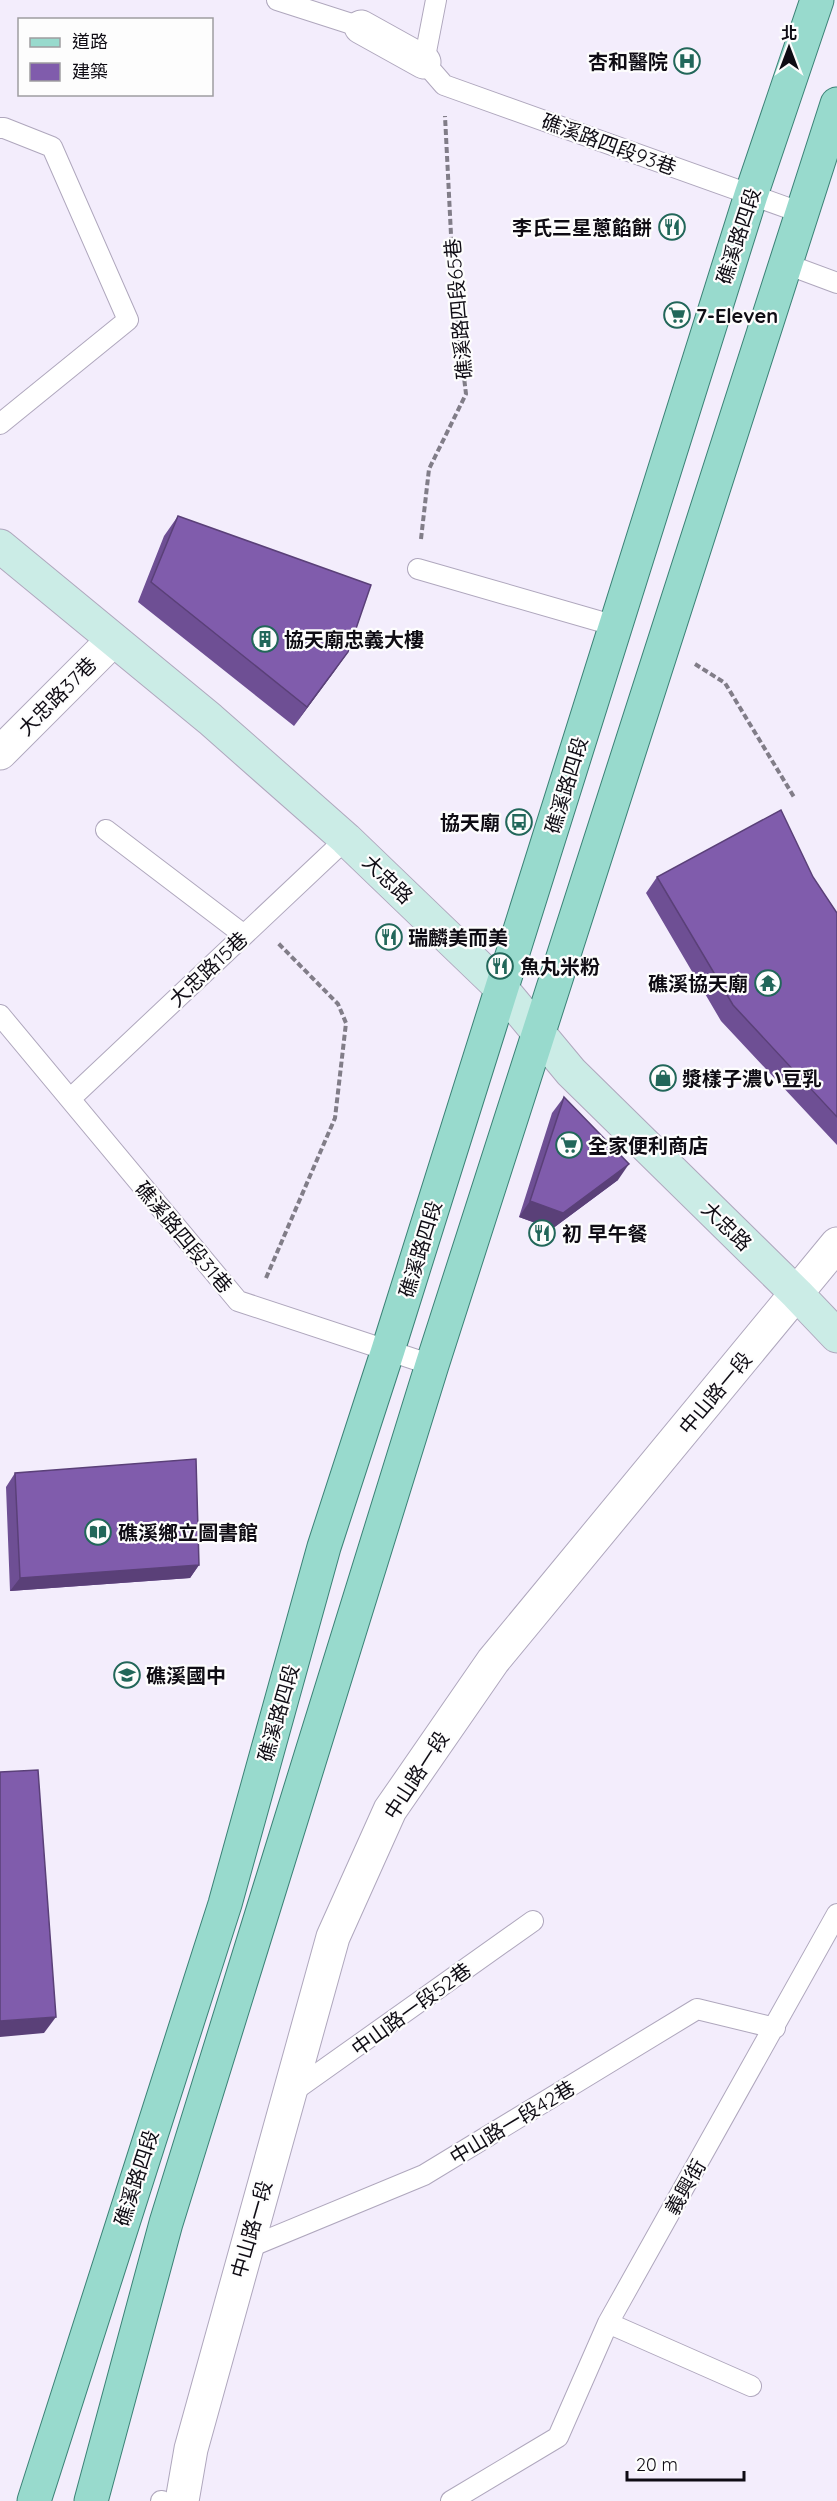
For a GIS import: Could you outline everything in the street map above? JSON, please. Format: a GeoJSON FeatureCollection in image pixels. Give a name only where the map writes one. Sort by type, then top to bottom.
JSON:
{"type":"FeatureCollection","features":[{"type":"Feature","properties":{"kind":"main road","name":"礁溪路四段"},"geometry":{"type":"LineString","coordinates":[[34,2501],[225,1904],[324,1547],[751,195],[817,0]]}},
{"type":"Feature","properties":{"kind":"main road","name":"礁溪路四段"},"geometry":{"type":"LineString","coordinates":[[91,2501],[166,2223],[432,1365],[837,104]]}},
{"type":"Feature","properties":{"kind":"street"},"geometry":{"type":"LineString","coordinates":[[361,27],[434,74]]}},
{"type":"Feature","properties":{"kind":"street","name":"大忠路"},"geometry":{"type":"LineString","coordinates":[[0,546],[210,719],[346,839],[502,989],[571,1072],[837,1336]]}},
{"type":"Feature","properties":{"kind":"street","name":"大忠路37巷"},"geometry":{"type":"LineString","coordinates":[[0,753],[113,640]]}},
{"type":"Feature","properties":{"kind":"street","name":"中山路一段"},"geometry":{"type":"LineString","coordinates":[[182,2501],[191,2449],[333,1937],[390,1810],[493,1661],[837,1245]]}},
{"type":"Feature","properties":{"kind":"street","name":"中山路一段"},"geometry":{"type":"LineString","coordinates":[[161,2501],[191,2449]]}},
{"type":"Feature","properties":{"kind":"lane"},"geometry":{"type":"LineString","coordinates":[[277,0],[361,27]]}},
{"type":"Feature","properties":{"kind":"lane"},"geometry":{"type":"LineString","coordinates":[[434,74],[436,0]]}},
{"type":"Feature","properties":{"kind":"lane","name":"礁溪路四段93巷"},"geometry":{"type":"LineString","coordinates":[[434,74],[802,213]]}},
{"type":"Feature","properties":{"kind":"lane"},"geometry":{"type":"LineString","coordinates":[[0,128],[52,147],[128,320],[0,424]]}},
{"type":"Feature","properties":{"kind":"lane"},"geometry":{"type":"LineString","coordinates":[[786,264],[837,283]]}},
{"type":"Feature","properties":{"kind":"lane"},"geometry":{"type":"LineString","coordinates":[[418,570],[616,626]]}},
{"type":"Feature","properties":{"kind":"lane"},"geometry":{"type":"LineString","coordinates":[[106,830],[251,929]]}},
{"type":"Feature","properties":{"kind":"lane","name":"大忠路15巷"},"geometry":{"type":"LineString","coordinates":[[70,1099],[346,839]]}},
{"type":"Feature","properties":{"kind":"lane","name":"礁溪路四段31巷"},"geometry":{"type":"LineString","coordinates":[[0,1015],[238,1301],[432,1365]]}},
{"type":"Feature","properties":{"kind":"lane","name":"義興街"},"geometry":{"type":"LineString","coordinates":[[451,2501],[558,2437],[608,2323],[837,1914]]}},
{"type":"Feature","properties":{"kind":"lane","name":"中山路一段52巷"},"geometry":{"type":"LineString","coordinates":[[288,2095],[533,1921]]}},
{"type":"Feature","properties":{"kind":"lane","name":"中山路一段42巷"},"geometry":{"type":"LineString","coordinates":[[245,2249],[424,2175],[697,2009],[775,2028]]}},
{"type":"Feature","properties":{"kind":"lane"},"geometry":{"type":"LineString","coordinates":[[608,2323],[751,2386]]}},
{"type":"Feature","properties":{"kind":"path","name":"礁溪路四段65巷"},"geometry":{"type":"LineString","coordinates":[[418,570],[429,469],[466,394],[454,294],[434,74]]}},
{"type":"Feature","properties":{"kind":"path"},"geometry":{"type":"LineString","coordinates":[[664,645],[725,683],[794,797]]}},
{"type":"Feature","properties":{"kind":"path"},"geometry":{"type":"LineString","coordinates":[[251,929],[338,1004],[345,1023],[335,1118],[254,1306]]}},
{"type":"Feature","properties":{"kind":"building","name":"協天廟忠義大樓"},"geometry":{"type":"Polygon","coordinates":[[[178,516],[371,585],[348,652],[307,707],[151,582],[178,516]]]}},
{"type":"Feature","properties":{"kind":"building","name":"礁溪協天廟"},"geometry":{"type":"Polygon","coordinates":[[[781,810],[813,877],[837,913],[837,1117],[733,1005],[657,877],[781,810]]]}},
{"type":"Feature","properties":{"kind":"building"},"geometry":{"type":"Polygon","coordinates":[[[564,1097],[629,1164],[563,1213],[530,1201],[564,1097]]]}},
{"type":"Feature","properties":{"kind":"building","name":"礁溪鄉立圖書館"},"geometry":{"type":"Polygon","coordinates":[[[196,1459],[199,1565],[20,1578],[15,1473],[196,1459]]]}},
{"type":"Feature","properties":{"kind":"building"},"geometry":{"type":"Polygon","coordinates":[[[38,1770],[56,2017],[0,2021],[0,1772],[38,1770]]]}},
{"type":"Feature","properties":{"kind":"place","name":"杏和醫院"},"geometry":{"type":"Point","coordinates":[687,61]}},
{"type":"Feature","properties":{"kind":"place","name":"李氏三星蔥餡餅"},"geometry":{"type":"Point","coordinates":[672,227]}},
{"type":"Feature","properties":{"kind":"place","name":"7-Eleven"},"geometry":{"type":"Point","coordinates":[677,315]}},
{"type":"Feature","properties":{"kind":"place","name":"協天廟忠義大樓"},"geometry":{"type":"Point","coordinates":[265,639]}},
{"type":"Feature","properties":{"kind":"place","name":"協天廟"},"geometry":{"type":"Point","coordinates":[519,822]}},
{"type":"Feature","properties":{"kind":"place","name":"瑞麟美而美"},"geometry":{"type":"Point","coordinates":[389,937]}},
{"type":"Feature","properties":{"kind":"place","name":"魚丸米粉"},"geometry":{"type":"Point","coordinates":[500,966]}},
{"type":"Feature","properties":{"kind":"place","name":"礁溪協天廟"},"geometry":{"type":"Point","coordinates":[768,983]}},
{"type":"Feature","properties":{"kind":"place","name":"漿樣子濃い豆乳"},"geometry":{"type":"Point","coordinates":[663,1078]}},
{"type":"Feature","properties":{"kind":"place","name":"全家便利商店"},"geometry":{"type":"Point","coordinates":[569,1145]}},
{"type":"Feature","properties":{"kind":"place","name":"初 早午餐"},"geometry":{"type":"Point","coordinates":[542,1233]}},
{"type":"Feature","properties":{"kind":"place","name":"礁溪鄉立圖書館"},"geometry":{"type":"Point","coordinates":[98,1532]}},
{"type":"Feature","properties":{"kind":"place","name":"礁溪國中"},"geometry":{"type":"Point","coordinates":[127,1675]}}]}
